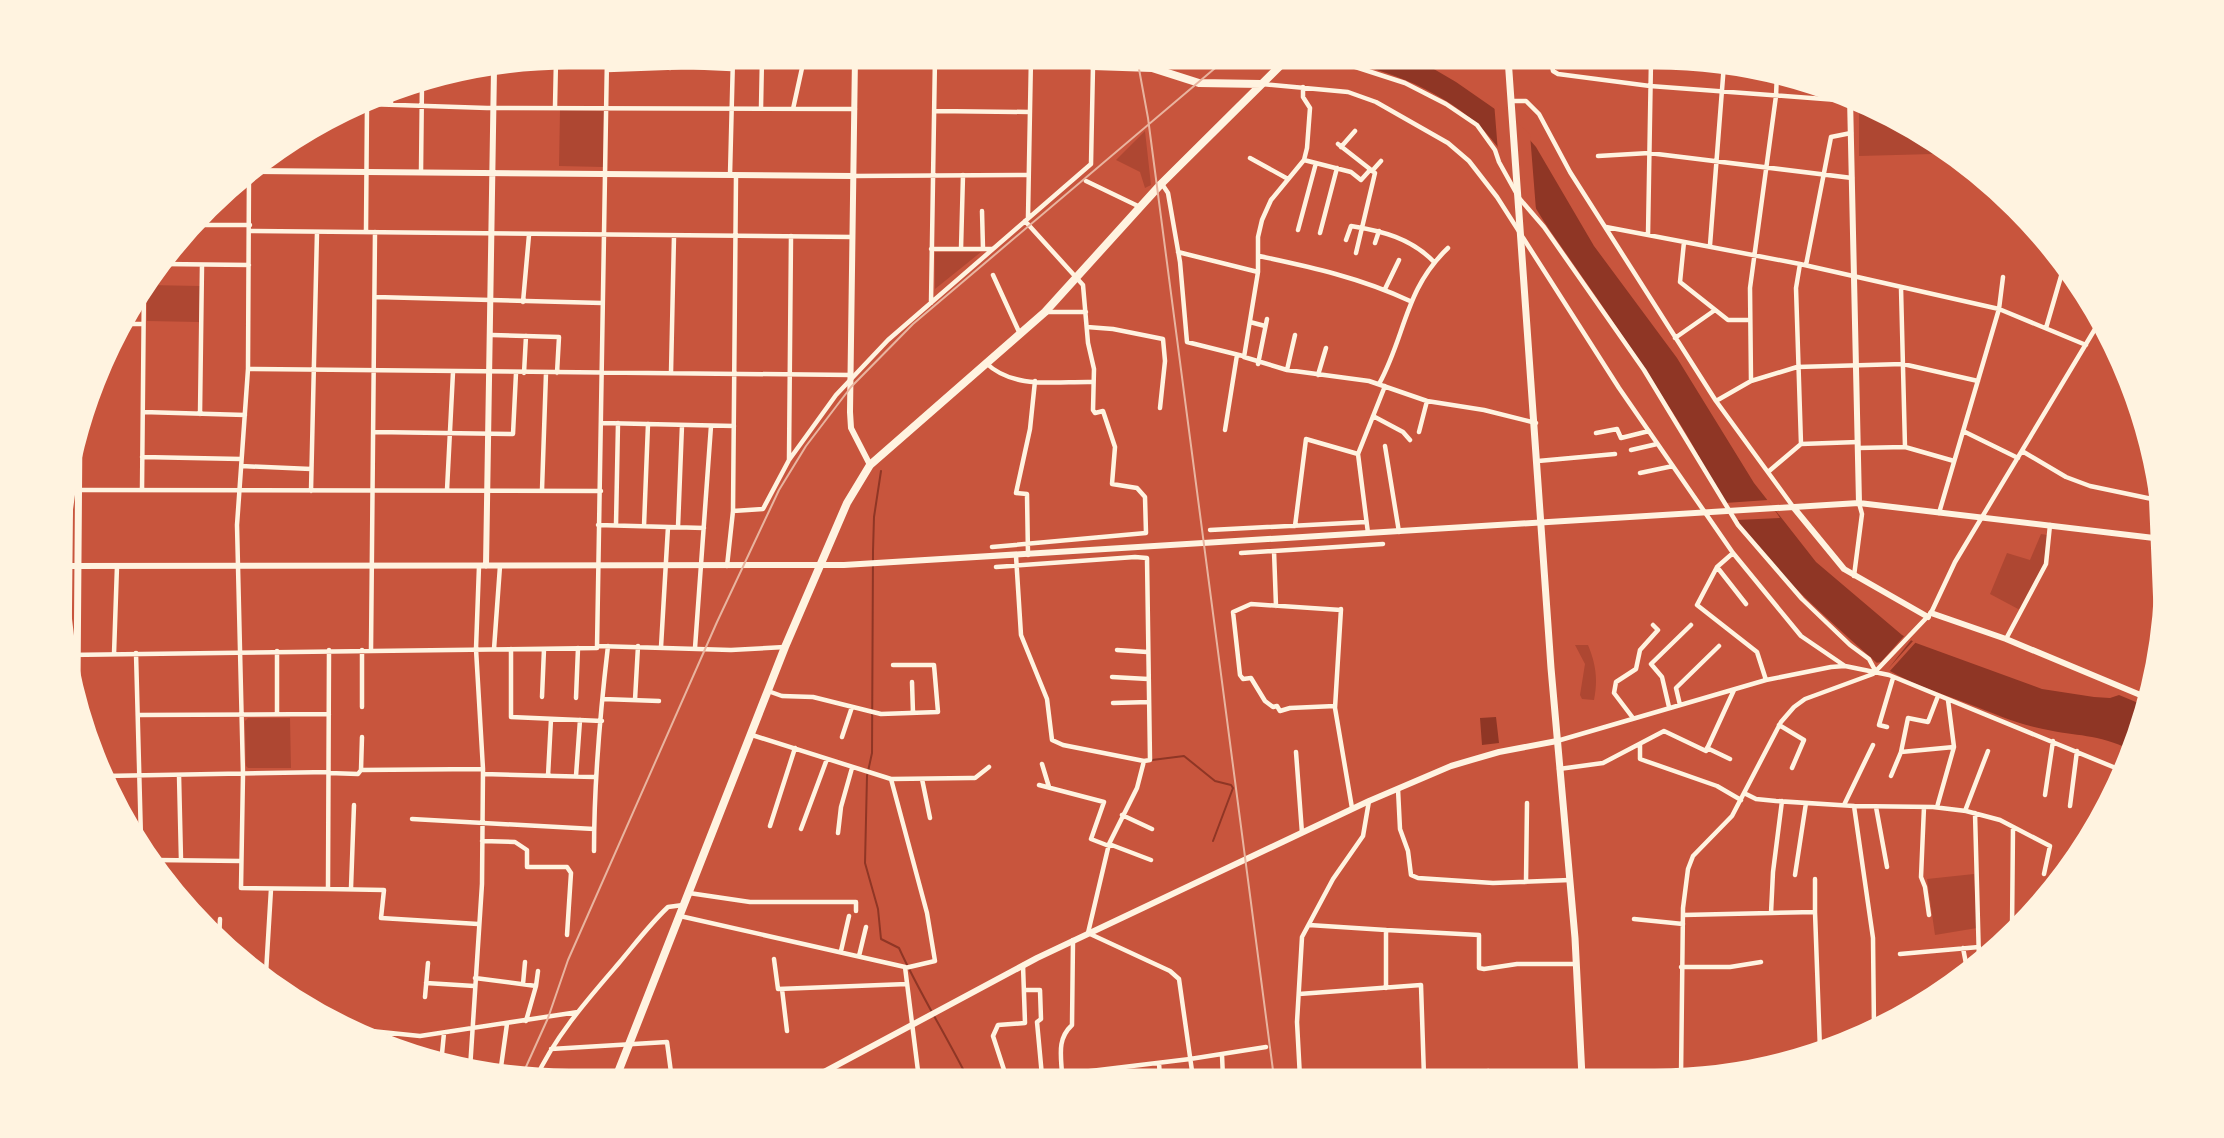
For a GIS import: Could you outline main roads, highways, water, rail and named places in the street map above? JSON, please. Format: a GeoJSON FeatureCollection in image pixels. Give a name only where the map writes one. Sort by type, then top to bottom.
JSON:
{"type":"FeatureCollection","features":[{"type":"Feature","properties":{"kind":"main road"},"geometry":{"type":"LineString","coordinates":[[1152,68],[1199,83],[1261,84]]}},
{"type":"Feature","properties":{"kind":"main road"},"geometry":{"type":"LineString","coordinates":[[619,1070],[785,647],[851,495],[870,465],[1045,312],[1161,184],[1278,68]]}},
{"type":"Feature","properties":{"kind":"main road"},"geometry":{"type":"LineString","coordinates":[[1509,68],[1539,461],[1540,524],[1570,880],[1582,1070]]}},
{"type":"Feature","properties":{"kind":"main road"},"geometry":{"type":"LineString","coordinates":[[77,667],[79,461]]}},
{"type":"Feature","properties":{"kind":"main road"},"geometry":{"type":"LineString","coordinates":[[2153,510],[2156,553]]}},
{"type":"Feature","properties":{"kind":"waterway"},"geometry":{"type":"LineString","coordinates":[[881,471],[874,517],[872,753],[867,776],[865,863],[878,909],[881,939],[899,948],[963,1070]]}},
{"type":"Feature","properties":{"kind":"waterway"},"geometry":{"type":"LineString","coordinates":[[1152,760],[1184,756],[1215,781],[1231,785],[1233,788],[1213,841]]}},
{"type":"Feature","properties":{"kind":"railway"},"geometry":{"type":"LineString","coordinates":[[1139,68],[1148,118],[1273,1070]]}},
{"type":"Feature","properties":{"kind":"railway"},"geometry":{"type":"LineString","coordinates":[[525,1068],[548,1018],[568,960],[717,622],[779,490],[806,446],[851,387],[913,324],[1215,68]]}}]}
